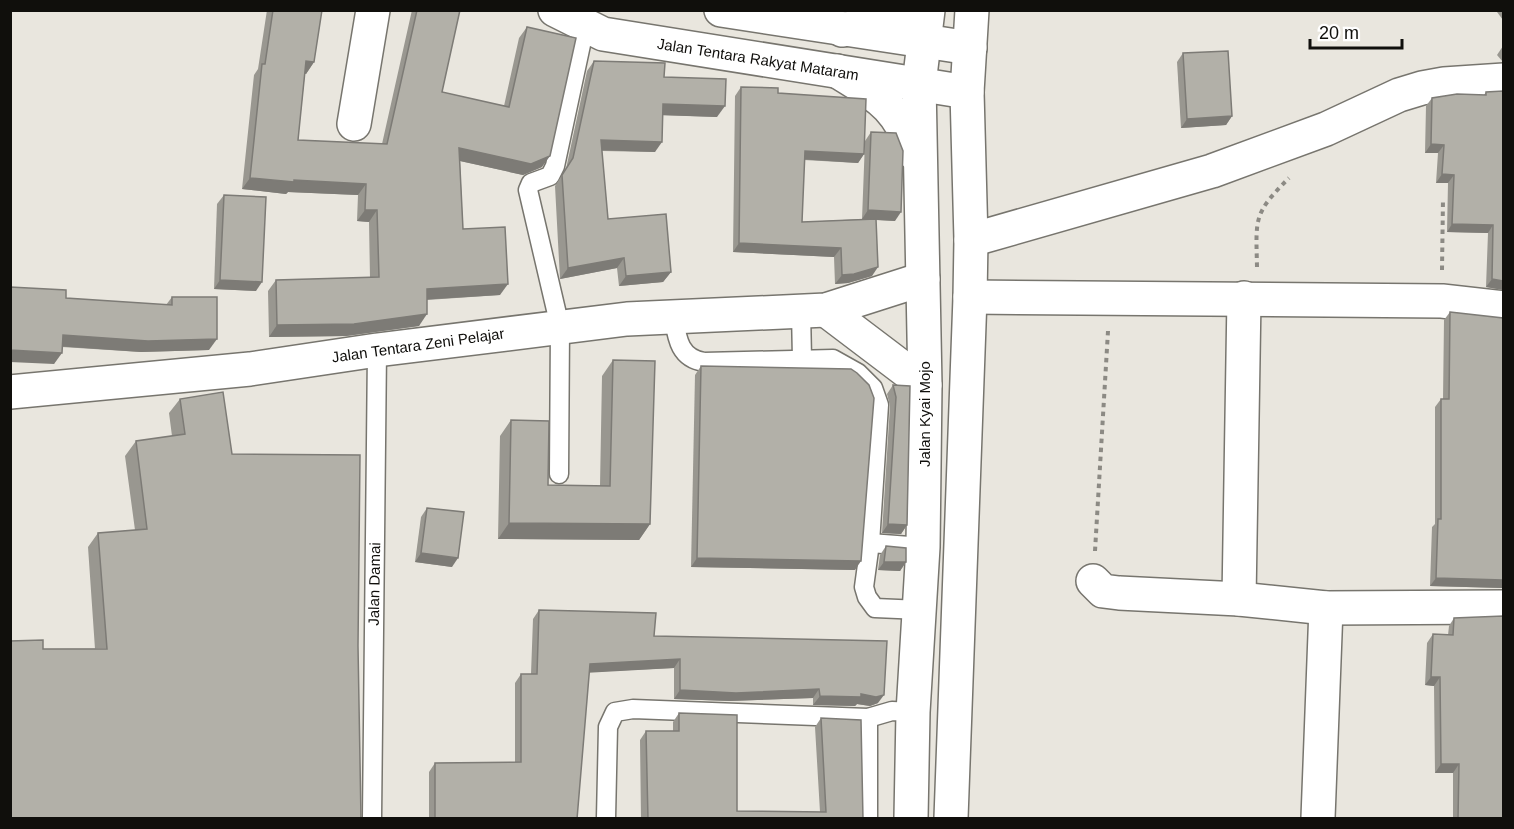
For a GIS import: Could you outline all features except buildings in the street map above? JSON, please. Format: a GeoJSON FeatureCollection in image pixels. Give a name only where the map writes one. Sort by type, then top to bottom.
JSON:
{"type":"FeatureCollection","features":[{"type":"Feature","properties":{"kind":"street"},"geometry":{"type":"LineString","coordinates":[[354,124],[373,10]]}},
{"type":"Feature","properties":{"kind":"street","name":"Jalan Tentara Rakyat Mataram"},"geometry":{"type":"LineString","coordinates":[[555,10],[603,34],[967,92]]}},
{"type":"Feature","properties":{"kind":"street"},"geometry":{"type":"LineString","coordinates":[[721,10],[842,30],[926,26],[970,48]]}},
{"type":"Feature","properties":{"kind":"street"},"geometry":{"type":"LineString","coordinates":[[842,30],[876,23],[901,10]]}},
{"type":"Feature","properties":{"kind":"street"},"geometry":{"type":"LineString","coordinates":[[951,819],[970,297],[971,240],[967,92],[972,10]]}},
{"type":"Feature","properties":{"kind":"street","name":"Jalan Kyai Mojo"},"geometry":{"type":"LineString","coordinates":[[911,819],[913,712],[921,610],[923,547],[925,385],[919,84],[926,26]]}},
{"type":"Feature","properties":{"kind":"street"},"geometry":{"type":"LineString","coordinates":[[837,71],[884,100],[897,115],[921,170]]}},
{"type":"Feature","properties":{"kind":"street"},"geometry":{"type":"LineString","coordinates":[[971,240],[1212,171],[1326,129],[1422,88],[1443,84],[1503,80]]}},
{"type":"Feature","properties":{"kind":"street","name":"Jalan Tentara Zeni Pelajar"},"geometry":{"type":"LineString","coordinates":[[10,393],[250,369],[377,350],[673,315],[813,310],[923,279]]}},
{"type":"Feature","properties":{"kind":"street"},"geometry":{"type":"LineString","coordinates":[[970,297],[1442,301],[1503,308]]}},
{"type":"Feature","properties":{"kind":"street"},"geometry":{"type":"LineString","coordinates":[[1239,599],[1251,298]]}},
{"type":"Feature","properties":{"kind":"street"},"geometry":{"type":"LineString","coordinates":[[813,310],[925,385]]}},
{"type":"Feature","properties":{"kind":"street"},"geometry":{"type":"LineString","coordinates":[[1093,581],[1103,591],[1111,592],[1239,599],[1326,608],[1503,607]]}},
{"type":"Feature","properties":{"kind":"street"},"geometry":{"type":"LineString","coordinates":[[1318,819],[1326,608]]}},
{"type":"Feature","properties":{"kind":"lane"},"geometry":{"type":"LineString","coordinates":[[559,474],[560,327],[528,190],[531,183],[550,176],[555,166],[585,26]]}},
{"type":"Feature","properties":{"kind":"lane"},"geometry":{"type":"LineString","coordinates":[[802,359],[813,310]]}},
{"type":"Feature","properties":{"kind":"lane"},"geometry":{"type":"LineString","coordinates":[[673,315],[677,339],[685,355],[692,360],[704,362],[833,359],[858,373],[873,388],[879,405],[870,543],[864,587],[875,608],[921,610]]}},
{"type":"Feature","properties":{"kind":"lane","name":"Jalan Damai"},"geometry":{"type":"LineString","coordinates":[[372,819],[377,350]]}},
{"type":"Feature","properties":{"kind":"lane"},"geometry":{"type":"LineString","coordinates":[[870,543],[923,547]]}},
{"type":"Feature","properties":{"kind":"lane"},"geometry":{"type":"LineString","coordinates":[[606,819],[608,727],[615,712],[633,709],[868,718],[892,711],[913,712]]}},
{"type":"Feature","properties":{"kind":"lane"},"geometry":{"type":"LineString","coordinates":[[868,718],[868,819]]}},
{"type":"Feature","properties":{"kind":"path"},"geometry":{"type":"LineString","coordinates":[[1251,298],[1258,214],[1270,197],[1291,176]]}},
{"type":"Feature","properties":{"kind":"path"},"geometry":{"type":"LineString","coordinates":[[1442,301],[1443,199]]}},
{"type":"Feature","properties":{"kind":"path"},"geometry":{"type":"LineString","coordinates":[[1093,581],[1110,298]]}}]}
